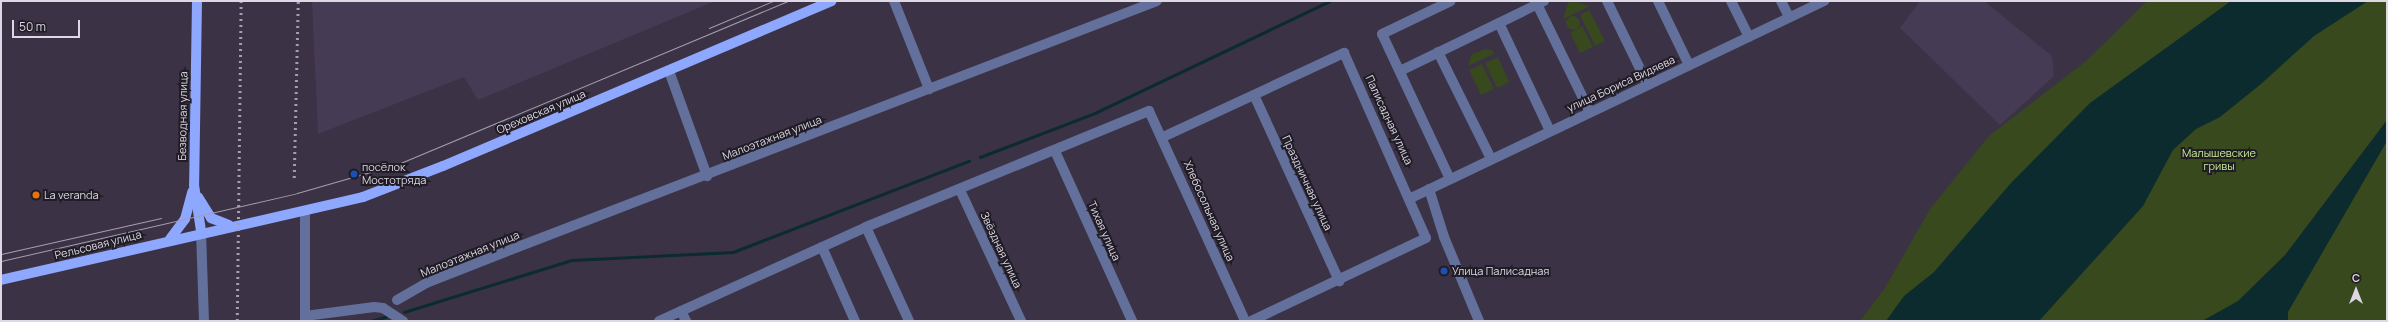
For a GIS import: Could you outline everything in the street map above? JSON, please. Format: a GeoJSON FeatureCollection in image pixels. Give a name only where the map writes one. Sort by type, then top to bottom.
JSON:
{"type":"FeatureCollection","features":[{"type":"Feature","properties":{"kind":"main road","name":"Безводная улица"},"geometry":{"type":"LineString","coordinates":[[197,1],[194,185],[201,231]]}},
{"type":"Feature","properties":{"kind":"main road","name":"Ореховская улица"},"geometry":{"type":"LineString","coordinates":[[229,225],[305,212],[412,179],[831,1]]}},
{"type":"Feature","properties":{"kind":"main road"},"geometry":{"type":"LineString","coordinates":[[194,185],[206,213],[229,225]]}},
{"type":"Feature","properties":{"kind":"main road"},"geometry":{"type":"LineString","coordinates":[[170,239],[185,219],[194,185]]}},
{"type":"Feature","properties":{"kind":"main road","name":"Рельсовая улица"},"geometry":{"type":"LineString","coordinates":[[1,280],[229,225]]}},
{"type":"Feature","properties":{"kind":"street"},"geometry":{"type":"LineString","coordinates":[[894,1],[929,89]]}},
{"type":"Feature","properties":{"kind":"street","name":"Малоэтажная улица"},"geometry":{"type":"LineString","coordinates":[[398,300],[433,280],[708,176],[1157,1]]}},
{"type":"Feature","properties":{"kind":"street"},"geometry":{"type":"LineString","coordinates":[[1450,179],[1382,34],[1451,1]]}},
{"type":"Feature","properties":{"kind":"street"},"geometry":{"type":"LineString","coordinates":[[1607,1],[1648,85]]}},
{"type":"Feature","properties":{"kind":"street"},"geometry":{"type":"LineString","coordinates":[[1658,1],[1689,65]]}},
{"type":"Feature","properties":{"kind":"street"},"geometry":{"type":"LineString","coordinates":[[1731,1],[1749,37]]}},
{"type":"Feature","properties":{"kind":"street"},"geometry":{"type":"LineString","coordinates":[[1781,1],[1789,17]]}},
{"type":"Feature","properties":{"kind":"street","name":"улица Бориса Видяева"},"geometry":{"type":"LineString","coordinates":[[1411,198],[1824,1]]}},
{"type":"Feature","properties":{"kind":"street"},"geometry":{"type":"LineString","coordinates":[[1400,71],[1540,3],[1590,112]]}},
{"type":"Feature","properties":{"kind":"street"},"geometry":{"type":"LineString","coordinates":[[1499,23],[1550,131]]}},
{"type":"Feature","properties":{"kind":"street"},"geometry":{"type":"LineString","coordinates":[[1438,52],[1491,159]]}},
{"type":"Feature","properties":{"kind":"street","name":"Палисадная улица"},"geometry":{"type":"LineString","coordinates":[[1254,95],[1344,53],[1411,198],[1426,238],[1339,281]]}},
{"type":"Feature","properties":{"kind":"street"},"geometry":{"type":"LineString","coordinates":[[669,71],[708,176]]}},
{"type":"Feature","properties":{"kind":"street"},"geometry":{"type":"LineString","coordinates":[[1163,137],[1254,95]]}},
{"type":"Feature","properties":{"kind":"street","name":"Праздничная улица"},"geometry":{"type":"LineString","coordinates":[[1254,95],[1339,281]]}},
{"type":"Feature","properties":{"kind":"street","name":"Хлебосольная улица"},"geometry":{"type":"LineString","coordinates":[[1055,151],[1149,111],[1163,137],[1245,321]]}},
{"type":"Feature","properties":{"kind":"street"},"geometry":{"type":"LineString","coordinates":[[659,321],[866,227],[1055,151]]}},
{"type":"Feature","properties":{"kind":"street","name":"Тихая улица"},"geometry":{"type":"LineString","coordinates":[[1055,151],[1132,321]]}},
{"type":"Feature","properties":{"kind":"street"},"geometry":{"type":"LineString","coordinates":[[1429,189],[1444,237],[1479,321]]}},
{"type":"Feature","properties":{"kind":"street","name":"Звёздная улица"},"geometry":{"type":"LineString","coordinates":[[960,190],[1021,321]]}},
{"type":"Feature","properties":{"kind":"street"},"geometry":{"type":"LineString","coordinates":[[305,212],[305,319],[374,307],[383,308],[403,321]]}},
{"type":"Feature","properties":{"kind":"street"},"geometry":{"type":"LineString","coordinates":[[866,227],[909,321]]}},
{"type":"Feature","properties":{"kind":"street"},"geometry":{"type":"LineString","coordinates":[[201,231],[204,321]]}},
{"type":"Feature","properties":{"kind":"street"},"geometry":{"type":"LineString","coordinates":[[822,247],[855,321]]}},
{"type":"Feature","properties":{"kind":"street"},"geometry":{"type":"LineString","coordinates":[[1251,321],[1339,281]]}},
{"type":"Feature","properties":{"kind":"street"},"geometry":{"type":"LineString","coordinates":[[681,311],[686,321]]}},
{"type":"Feature","properties":{"kind":"shaded area"},"geometry":{"type":"Polygon","coordinates":[[[312,1],[715,1],[478,100],[464,77],[318,134],[312,1]]]}},
{"type":"Feature","properties":{"kind":"shaded area"},"geometry":{"type":"Polygon","coordinates":[[[1920,1],[1984,1],[2052,56],[2054,76],[2000,125],[1900,28],[1920,1]]]}},
{"type":"Feature","properties":{"kind":"shaded area"},"geometry":{"type":"Polygon","coordinates":[[[2231,1],[2368,1],[2314,36],[2261,84],[2220,117],[2196,129],[2173,150],[2143,206],[2039,321],[1886,321],[1904,296],[1934,272],[2011,183],[2090,103],[2231,1]]]}},
{"type":"Feature","properties":{"kind":"shaded area"},"geometry":{"type":"Polygon","coordinates":[[[2387,120],[2387,141],[2288,312],[2288,321],[2202,321],[2238,301],[2285,255],[2387,120]]]}},
{"type":"Feature","properties":{"kind":"green space"},"geometry":{"type":"Polygon","coordinates":[[[1572,1],[1590,6],[1563,19],[1568,3],[1572,1]]]}},
{"type":"Feature","properties":{"kind":"green space","name":"Малышевские гривы"},"geometry":{"type":"Polygon","coordinates":[[[2147,1],[2387,1],[2387,321],[1860,321],[1885,288],[1930,209],[1989,136],[2085,62],[2147,1]]]}},
{"type":"Feature","properties":{"kind":"green space"},"geometry":{"type":"Polygon","coordinates":[[[1589,10],[1605,41],[1595,46],[1580,15],[1589,10]]]}},
{"type":"Feature","properties":{"kind":"green space"},"geometry":{"type":"Polygon","coordinates":[[[1573,16],[1578,18],[1580,23],[1578,28],[1573,30],[1568,28],[1566,23],[1568,18],[1573,16]]]}},
{"type":"Feature","properties":{"kind":"green space"},"geometry":{"type":"Polygon","coordinates":[[[1582,26],[1593,47],[1580,53],[1570,33],[1582,26]]]}},
{"type":"Feature","properties":{"kind":"green space"},"geometry":{"type":"Polygon","coordinates":[[[1485,49],[1492,50],[1494,54],[1468,66],[1472,54],[1485,49]]]}},
{"type":"Feature","properties":{"kind":"green space"},"geometry":{"type":"Polygon","coordinates":[[[1498,57],[1509,82],[1497,88],[1485,63],[1498,57]]]}},
{"type":"Feature","properties":{"kind":"green space"},"geometry":{"type":"Polygon","coordinates":[[[1482,64],[1494,89],[1481,95],[1469,70],[1482,64]]]}},
{"type":"Feature","properties":{"kind":"waterway"},"geometry":{"type":"LineString","coordinates":[[980,157],[1095,113],[1330,1]]}},
{"type":"Feature","properties":{"kind":"waterway"},"geometry":{"type":"LineString","coordinates":[[404,312],[572,260],[733,252],[969,161]]}},
{"type":"Feature","properties":{"kind":"waterway"},"geometry":{"type":"LineString","coordinates":[[371,321],[385,317]]}},
{"type":"Feature","properties":{"kind":"tram line"},"geometry":{"type":"LineString","coordinates":[[709,28],[773,1]]}},
{"type":"Feature","properties":{"kind":"tram line"},"geometry":{"type":"LineString","coordinates":[[1,261],[297,193],[398,164],[788,1]]}},
{"type":"Feature","properties":{"kind":"tram line"},"geometry":{"type":"LineString","coordinates":[[1,254],[161,218]]}},
{"type":"Feature","properties":{"kind":"railway"},"geometry":{"type":"LineString","coordinates":[[237,321],[241,1]]}},
{"type":"Feature","properties":{"kind":"railway"},"geometry":{"type":"LineString","coordinates":[[294,178],[298,1]]}},
{"type":"Feature","properties":{"kind":"place","name":"посёлок Мостотряда"},"geometry":{"type":"Point","coordinates":[354,174]}},
{"type":"Feature","properties":{"kind":"place","name":"La veranda"},"geometry":{"type":"Point","coordinates":[36,195]}},
{"type":"Feature","properties":{"kind":"place","name":"Улица Палисадная"},"geometry":{"type":"Point","coordinates":[1444,271]}}]}
